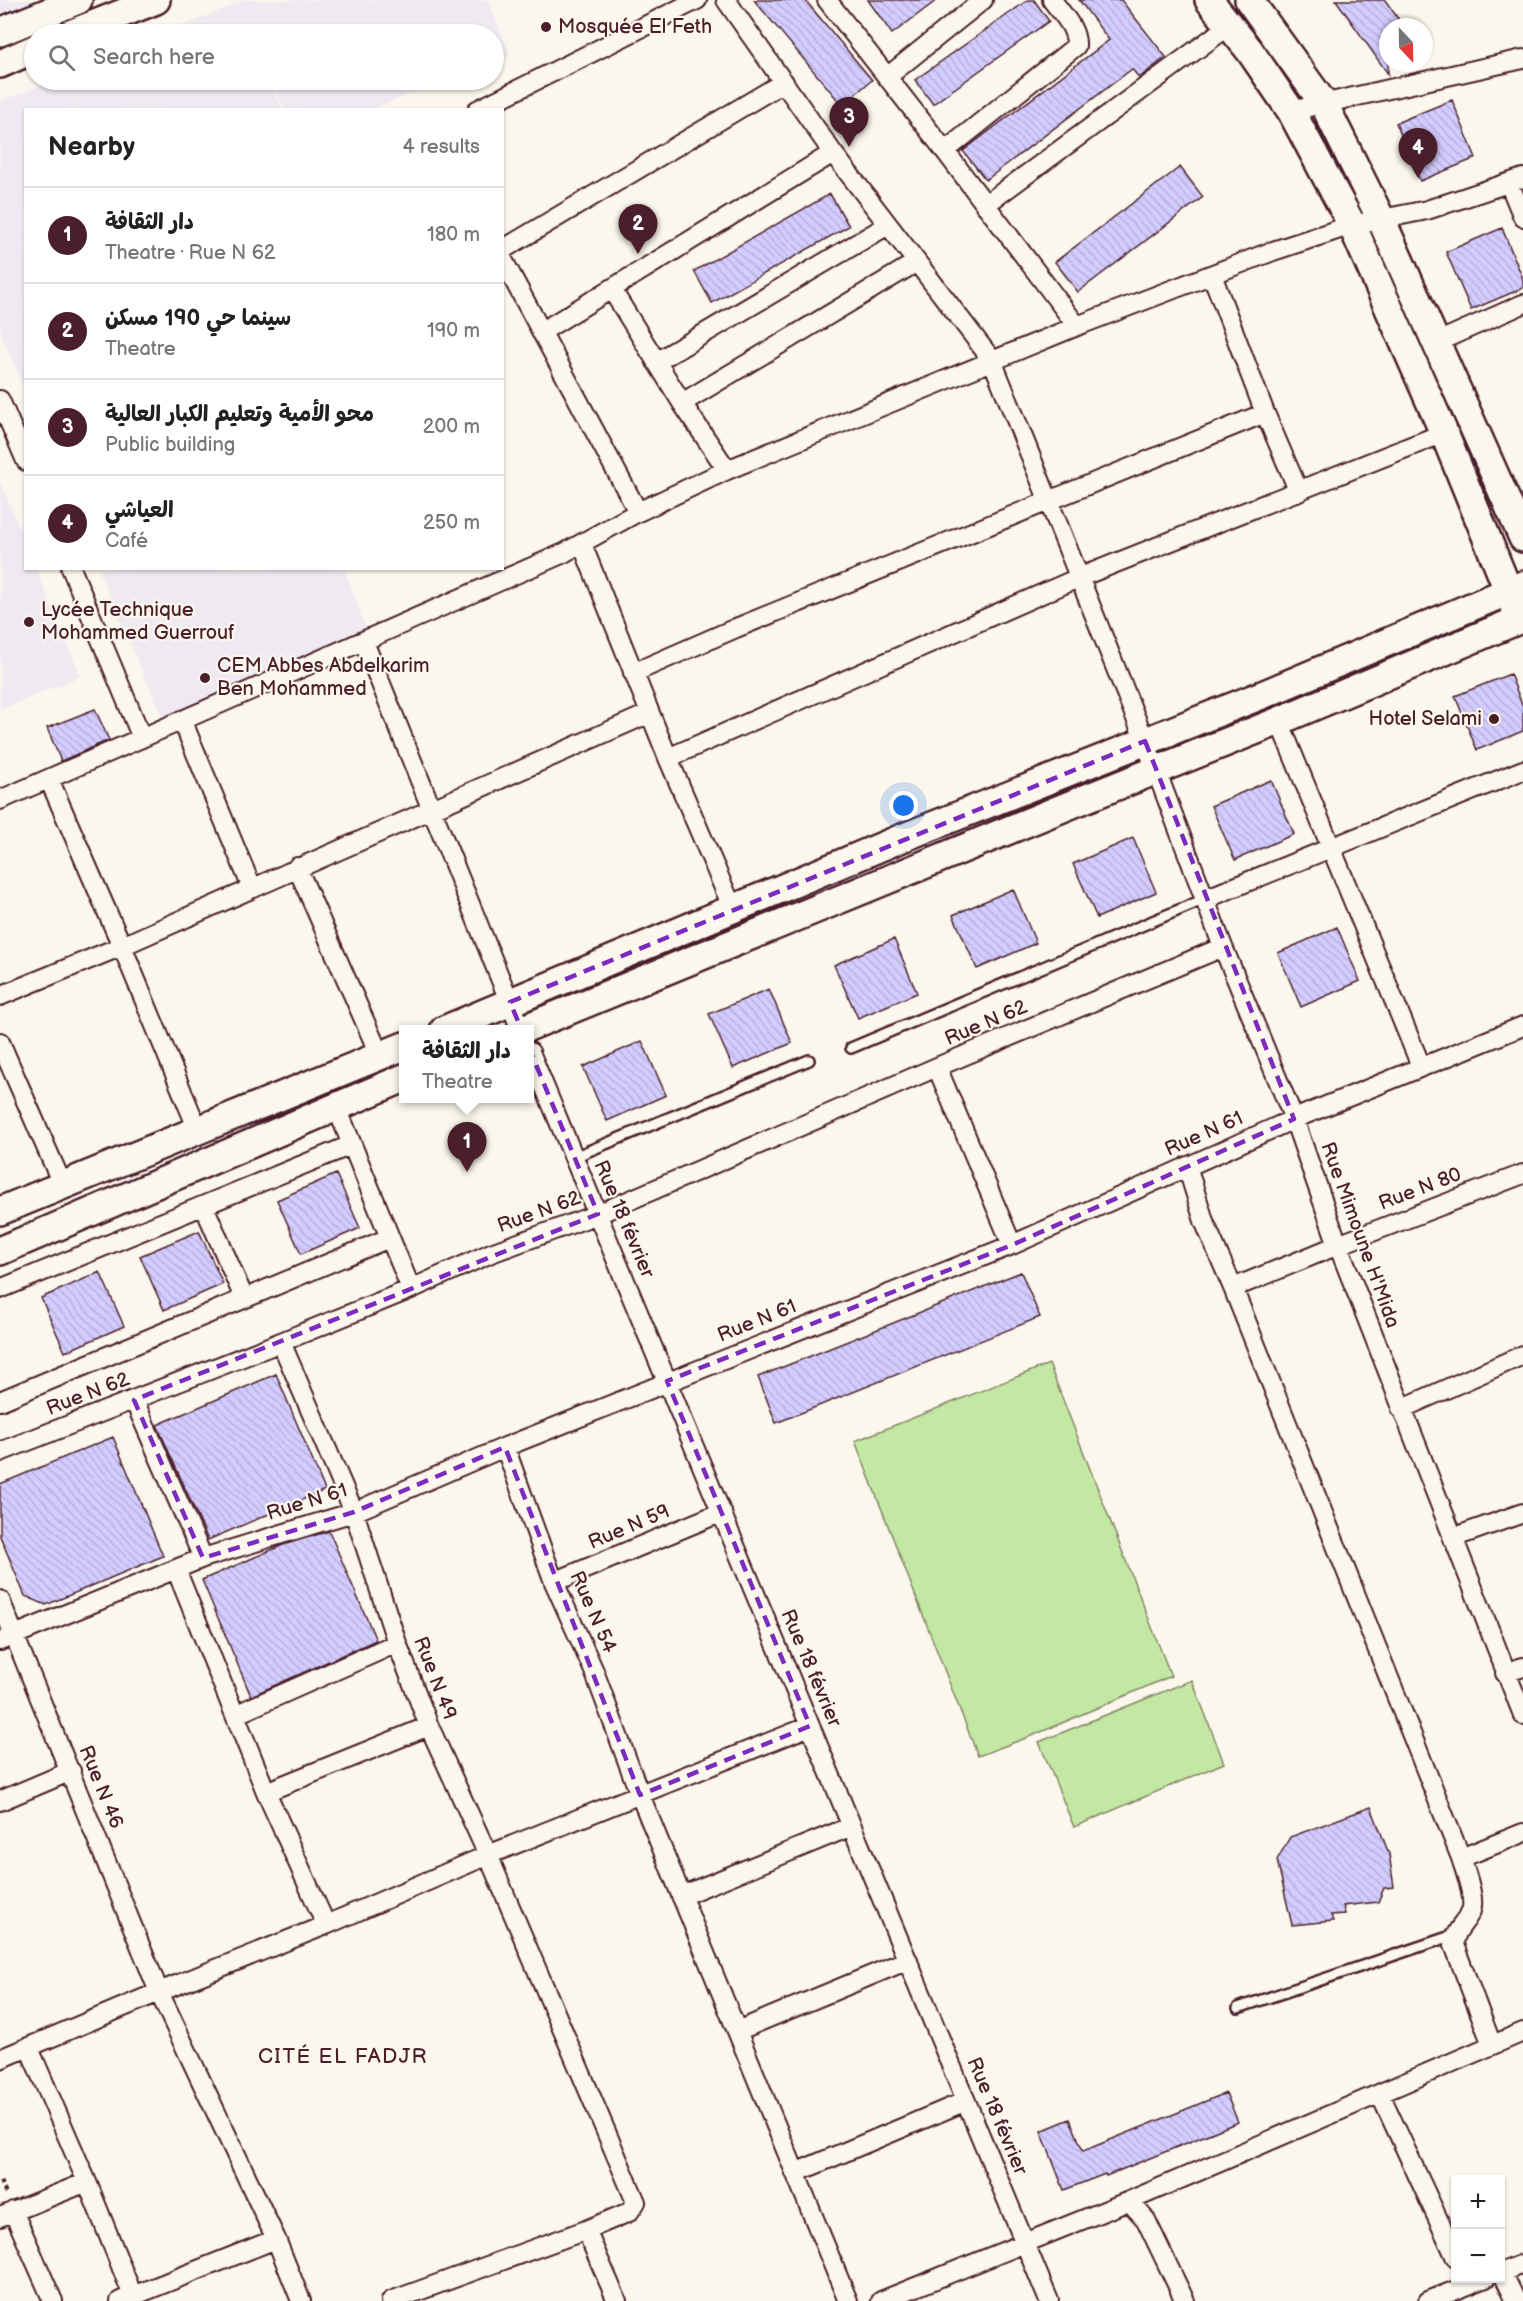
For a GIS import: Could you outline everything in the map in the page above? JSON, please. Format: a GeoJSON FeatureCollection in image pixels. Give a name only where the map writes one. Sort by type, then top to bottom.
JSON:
{"type":"FeatureCollection","features":[{"type":"Feature","properties":{"kind":"main road"},"geometry":{"type":"LineString","coordinates":[[0,32],[78,0]]}},
{"type":"Feature","properties":{"kind":"main road"},"geometry":{"type":"LineString","coordinates":[[95,24],[156,0]]}},
{"type":"Feature","properties":{"kind":"main road"},"geometry":{"type":"LineString","coordinates":[[531,1025],[1522,621],[1516,588],[1352,225],[1291,111],[1250,51],[1209,0]]}},
{"type":"Feature","properties":{"kind":"main road"},"geometry":{"type":"LineString","coordinates":[[1249,0],[1324,104],[1381,219],[1523,538]]}},
{"type":"Feature","properties":{"kind":"main road"},"geometry":{"type":"LineString","coordinates":[[0,64],[24,53]]}},
{"type":"Feature","properties":{"kind":"main road"},"geometry":{"type":"LineString","coordinates":[[454,1025],[902,838],[1262,695],[1516,588]]}},
{"type":"Feature","properties":{"kind":"main road"},"geometry":{"type":"LineString","coordinates":[[0,1211],[392,1051]]}},
{"type":"Feature","properties":{"kind":"main road"},"geometry":{"type":"LineString","coordinates":[[0,1251],[399,1080]]}},
{"type":"Feature","properties":{"kind":"street"},"geometry":{"type":"LineString","coordinates":[[481,108],[697,0]]}},
{"type":"Feature","properties":{"kind":"street","name":"Rue Mimoune H'Mida"},"geometry":{"type":"LineString","coordinates":[[726,0],[833,153],[915,263],[992,360],[1145,741],[1223,947],[1294,1119],[1338,1245],[1523,1715]]}},
{"type":"Feature","properties":{"kind":"street"},"geometry":{"type":"LineString","coordinates":[[827,0],[1077,326]]}},
{"type":"Feature","properties":{"kind":"street"},"geometry":{"type":"LineString","coordinates":[[887,77],[983,0]]}},
{"type":"Feature","properties":{"kind":"street"},"geometry":{"type":"LineString","coordinates":[[945,151],[1076,46],[1077,38],[1072,28],[1052,0]]}},
{"type":"Feature","properties":{"kind":"street"},"geometry":{"type":"LineString","coordinates":[[986,205],[1230,25]]}},
{"type":"Feature","properties":{"kind":"street"},"geometry":{"type":"LineString","coordinates":[[1291,111],[1523,59]]}},
{"type":"Feature","properties":{"kind":"street"},"geometry":{"type":"LineString","coordinates":[[504,249],[784,82]]}},
{"type":"Feature","properties":{"kind":"street"},"geometry":{"type":"LineString","coordinates":[[541,332],[833,153]]}},
{"type":"Feature","properties":{"kind":"street"},"geometry":{"type":"LineString","coordinates":[[0,800],[364,642],[582,544],[638,512],[727,470],[1077,326],[1273,251],[1352,225],[1428,210],[1516,180],[1523,217]]}},
{"type":"Feature","properties":{"kind":"street"},"geometry":{"type":"LineString","coordinates":[[656,362],[888,225]]}},
{"type":"Feature","properties":{"kind":"street"},"geometry":{"type":"LineString","coordinates":[[504,262],[638,512]]}},
{"type":"Feature","properties":{"kind":"street"},"geometry":{"type":"LineString","coordinates":[[682,403],[915,263]]}},
{"type":"Feature","properties":{"kind":"street"},"geometry":{"type":"LineString","coordinates":[[1212,275],[1265,413],[1299,492]]}},
{"type":"Feature","properties":{"kind":"street"},"geometry":{"type":"LineString","coordinates":[[612,290],[682,403],[727,470]]}},
{"type":"Feature","properties":{"kind":"street"},"geometry":{"type":"LineString","coordinates":[[1435,343],[1523,304]]}},
{"type":"Feature","properties":{"kind":"street"},"geometry":{"type":"LineString","coordinates":[[0,400],[24,456]]}},
{"type":"Feature","properties":{"kind":"street"},"geometry":{"type":"LineString","coordinates":[[633,673],[736,628],[1265,413]]}},
{"type":"Feature","properties":{"kind":"street"},"geometry":{"type":"LineString","coordinates":[[668,758],[1078,578],[1444,433]]}},
{"type":"Feature","properties":{"kind":"street"},"geometry":{"type":"LineString","coordinates":[[582,544],[668,758],[733,909]]}},
{"type":"Feature","properties":{"kind":"street"},"geometry":{"type":"LineString","coordinates":[[72,570],[142,738]]}},
{"type":"Feature","properties":{"kind":"street"},"geometry":{"type":"LineString","coordinates":[[364,642],[519,1025]]}},
{"type":"Feature","properties":{"kind":"street"},"geometry":{"type":"LineString","coordinates":[[0,996],[122,946],[432,807],[650,713]]}},
{"type":"Feature","properties":{"kind":"street"},"geometry":{"type":"LineString","coordinates":[[182,720],[252,888]]}},
{"type":"Feature","properties":{"kind":"street"},"geometry":{"type":"LineString","coordinates":[[1279,721],[1421,1066]]}},
{"type":"Feature","properties":{"kind":"street"},"geometry":{"type":"LineString","coordinates":[[1205,899],[1331,850],[1523,770]]}},
{"type":"Feature","properties":{"kind":"street"},"geometry":{"type":"LineString","coordinates":[[49,780],[122,946],[198,1130]]}},
{"type":"Feature","properties":{"kind":"street"},"geometry":{"type":"LineString","coordinates":[[297,867],[392,1051]]}},
{"type":"Feature","properties":{"kind":"street","name":"Rue N 62"},"geometry":{"type":"LineString","coordinates":[[0,1452],[281,1342],[411,1289],[491,1253],[598,1214],[1223,947]]}},
{"type":"Feature","properties":{"kind":"street","name":"Rue N 61"},"geometry":{"type":"LineString","coordinates":[[7,1638],[203,1558],[354,1512],[667,1381],[1012,1245],[1294,1119],[1523,1026]]}},
{"type":"Feature","properties":{"kind":"street"},"geometry":{"type":"LineString","coordinates":[[0,1042],[63,1186]]}},
{"type":"Feature","properties":{"kind":"street","name":"Rue 18 février"},"geometry":{"type":"LineString","coordinates":[[534,1062],[1049,2301]]}},
{"type":"Feature","properties":{"kind":"street"},"geometry":{"type":"LineString","coordinates":[[937,1068],[1012,1245]]}},
{"type":"Feature","properties":{"kind":"street"},"geometry":{"type":"LineString","coordinates":[[337,1108],[411,1289]]}},
{"type":"Feature","properties":{"kind":"street"},"geometry":{"type":"LineString","coordinates":[[0,1289],[351,1145]]}},
{"type":"Feature","properties":{"kind":"street"},"geometry":{"type":"LineString","coordinates":[[1187,1166],[1204,1221],[1233,1288],[1461,1858],[1473,1901],[1472,1909],[1454,1935],[1454,1945],[1458,1961],[1492,2044]]}},
{"type":"Feature","properties":{"kind":"street","name":"Rue N 80"},"geometry":{"type":"LineString","coordinates":[[1233,1288],[1523,1174]]}},
{"type":"Feature","properties":{"kind":"street"},"geometry":{"type":"LineString","coordinates":[[204,1206],[244,1298]]}},
{"type":"Feature","properties":{"kind":"street"},"geometry":{"type":"LineString","coordinates":[[0,1401],[389,1238]]}},
{"type":"Feature","properties":{"kind":"street","name":"Rue N 49"},"geometry":{"type":"LineString","coordinates":[[281,1342],[354,1512],[397,1643],[429,1726],[488,1855],[636,2202],[629,2212],[586,2230],[391,2301]]}},
{"type":"Feature","properties":{"kind":"street"},"geometry":{"type":"LineString","coordinates":[[1401,1408],[1523,1355]]}},
{"type":"Feature","properties":{"kind":"street"},"geometry":{"type":"LineString","coordinates":[[134,1400],[203,1558]]}},
{"type":"Feature","properties":{"kind":"street","name":"Rue N 54"},"geometry":{"type":"LineString","coordinates":[[505,1447],[554,1582],[594,1671],[640,1795],[848,2301]]}},
{"type":"Feature","properties":{"kind":"street","name":"Rue N 59"},"geometry":{"type":"LineString","coordinates":[[554,1582],[722,1512]]}},
{"type":"Feature","properties":{"kind":"street"},"geometry":{"type":"LineString","coordinates":[[1452,1538],[1523,1513]]}},
{"type":"Feature","properties":{"kind":"street"},"geometry":{"type":"LineString","coordinates":[[176,1569],[237,1714],[266,1792],[326,1926]]}},
{"type":"Feature","properties":{"kind":"street","name":"Rue N 46"},"geometry":{"type":"LineString","coordinates":[[0,1600],[7,1638],[71,1771],[159,1992],[276,2239],[301,2301]]}},
{"type":"Feature","properties":{"kind":"street"},"geometry":{"type":"LineString","coordinates":[[237,1714],[397,1643]]}},
{"type":"Feature","properties":{"kind":"street"},"geometry":{"type":"LineString","coordinates":[[1506,1673],[1523,1667]]}},
{"type":"Feature","properties":{"kind":"street"},"geometry":{"type":"LineString","coordinates":[[266,1792],[429,1726]]}},
{"type":"Feature","properties":{"kind":"street"},"geometry":{"type":"LineString","coordinates":[[0,2060],[159,1992],[326,1926],[488,1855],[810,1726]]}},
{"type":"Feature","properties":{"kind":"street"},"geometry":{"type":"LineString","coordinates":[[0,1801],[71,1771]]}},
{"type":"Feature","properties":{"kind":"street"},"geometry":{"type":"LineString","coordinates":[[681,1896],[852,1826]]}},
{"type":"Feature","properties":{"kind":"street"},"geometry":{"type":"LineString","coordinates":[[1461,1858],[1523,1833]]}},
{"type":"Feature","properties":{"kind":"street"},"geometry":{"type":"LineString","coordinates":[[737,2031],[908,1960]]}},
{"type":"Feature","properties":{"kind":"street"},"geometry":{"type":"LineString","coordinates":[[881,2301],[1129,2201],[1523,2032]]}},
{"type":"Feature","properties":{"kind":"street"},"geometry":{"type":"LineString","coordinates":[[29,2048],[87,2182],[126,2298],[276,2239]]}},
{"type":"Feature","properties":{"kind":"street"},"geometry":{"type":"LineString","coordinates":[[1380,2094],[1451,2249]]}},
{"type":"Feature","properties":{"kind":"street"},"geometry":{"type":"LineString","coordinates":[[795,2173],[966,2101]]}},
{"type":"Feature","properties":{"kind":"street"},"geometry":{"type":"LineString","coordinates":[[54,2301],[7,2214],[87,2182]]}},
{"type":"Feature","properties":{"kind":"street"},"geometry":{"type":"LineString","coordinates":[[1129,2201],[1146,2220],[1185,2301]]}},
{"type":"Feature","properties":{"kind":"street"},"geometry":{"type":"LineString","coordinates":[[586,2230],[617,2301]]}},
{"type":"Feature","properties":{"kind":"street"},"geometry":{"type":"LineString","coordinates":[[1505,2271],[1523,2264]]}},
{"type":"Feature","properties":{"kind":"street"},"geometry":{"type":"LineString","coordinates":[[1428,2301],[1464,2283]]}},
{"type":"Feature","properties":{"kind":"street"},"geometry":{"type":"LineString","coordinates":[[1503,2283],[1516,2301]]}},
{"type":"Feature","properties":{"kind":"lane"},"geometry":{"type":"LineString","coordinates":[[850,1048],[1205,899]]}},
{"type":"Feature","properties":{"kind":"lane"},"geometry":{"type":"LineString","coordinates":[[574,1157],[809,1060]]}},
{"type":"Feature","properties":{"kind":"lane"},"geometry":{"type":"LineString","coordinates":[[1238,2008],[1454,1935]]}},
{"type":"Feature","properties":{"kind":"highlighted area"},"geometry":{"type":"Polygon","coordinates":[[[1145,741],[1294,1119],[1012,1245],[667,1381],[810,1726],[640,1795],[505,1447],[354,1512],[203,1558],[134,1400],[598,1214],[510,1002],[1145,741]]]}},
{"type":"Feature","properties":{"kind":"shaded area"},"geometry":{"type":"Polygon","coordinates":[[[0,0],[53,0],[0,22],[0,0]]]}},
{"type":"Feature","properties":{"kind":"shaded area"},"geometry":{"type":"Polygon","coordinates":[[[245,0],[488,0],[498,24],[187,24],[245,0]]]}},
{"type":"Feature","properties":{"kind":"shaded area"},"geometry":{"type":"Polygon","coordinates":[[[504,38],[511,55],[504,58],[504,38]]]}},
{"type":"Feature","properties":{"kind":"shaded area"},"geometry":{"type":"Polygon","coordinates":[[[29,90],[273,90],[282,108],[24,108],[24,390],[0,330],[0,101],[29,90]]]}},
{"type":"Feature","properties":{"kind":"shaded area"},"geometry":{"type":"Polygon","coordinates":[[[275,90],[422,90],[375,108],[284,108],[275,90]]]}},
{"type":"Feature","properties":{"kind":"shaded area","name":"Lycée Technique Mohammed Guerrouf"},"geometry":{"type":"Polygon","coordinates":[[[0,481],[24,540],[24,570],[36,570],[81,676],[0,710],[0,481]]]}},
{"type":"Feature","properties":{"kind":"shaded area","name":"CEM Abbes Abdelkarim Ben Mohammed"},"geometry":{"type":"Polygon","coordinates":[[[98,570],[345,570],[368,635],[163,720],[98,570]]]}},
{"type":"Feature","properties":{"kind":"green space"},"geometry":{"type":"Polygon","coordinates":[[[1049,1364],[1171,1676],[1034,1735],[978,1756],[855,1441],[1049,1364]]]}},
{"type":"Feature","properties":{"kind":"green space"},"geometry":{"type":"Polygon","coordinates":[[[1192,1680],[1224,1763],[1074,1827],[1039,1742],[1192,1680]]]}},
{"type":"Feature","properties":{"kind":"building"},"geometry":{"type":"Polygon","coordinates":[[[754,0],[805,0],[872,80],[842,105],[754,0]]]}},
{"type":"Feature","properties":{"kind":"building"},"geometry":{"type":"Polygon","coordinates":[[[868,0],[937,0],[892,34],[868,0]]]}},
{"type":"Feature","properties":{"kind":"building"},"geometry":{"type":"Polygon","coordinates":[[[1028,0],[1034,0],[1049,21],[933,104],[915,80],[1028,0]]]}},
{"type":"Feature","properties":{"kind":"building"},"geometry":{"type":"Polygon","coordinates":[[[1079,0],[1121,0],[1166,57],[1139,78],[1132,69],[986,180],[963,151],[1109,40],[1079,0]]]}},
{"type":"Feature","properties":{"kind":"building"},"geometry":{"type":"Polygon","coordinates":[[[1336,0],[1385,0],[1398,18],[1379,18],[1379,61],[1336,0]]]}},
{"type":"Feature","properties":{"kind":"building"},"geometry":{"type":"Polygon","coordinates":[[[1452,100],[1476,158],[1420,181],[1396,123],[1452,100]]]}},
{"type":"Feature","properties":{"kind":"building"},"geometry":{"type":"Polygon","coordinates":[[[1180,167],[1203,197],[1078,292],[1055,262],[1180,167]]]}},
{"type":"Feature","properties":{"kind":"building"},"geometry":{"type":"Polygon","coordinates":[[[830,194],[849,226],[712,303],[694,271],[830,194]]]}},
{"type":"Feature","properties":{"kind":"building"},"geometry":{"type":"Polygon","coordinates":[[[1502,228],[1523,279],[1523,288],[1471,310],[1446,252],[1502,228]]]}},
{"type":"Feature","properties":{"kind":"building","name":"Hotel Selami"},"geometry":{"type":"Polygon","coordinates":[[[1510,674],[1523,707],[1523,731],[1477,750],[1455,696],[1510,674]]]}},
{"type":"Feature","properties":{"kind":"building"},"geometry":{"type":"Polygon","coordinates":[[[95,709],[109,740],[61,761],[47,728],[95,709]]]}},
{"type":"Feature","properties":{"kind":"building"},"geometry":{"type":"Polygon","coordinates":[[[1271,780],[1294,834],[1235,860],[1211,806],[1271,780]]]}},
{"type":"Feature","properties":{"kind":"building"},"geometry":{"type":"Polygon","coordinates":[[[1133,838],[1156,892],[1097,918],[1073,864],[1133,838]]]}},
{"type":"Feature","properties":{"kind":"building"},"geometry":{"type":"Polygon","coordinates":[[[1013,889],[1036,943],[977,969],[953,915],[1013,889]]]}},
{"type":"Feature","properties":{"kind":"building"},"geometry":{"type":"Polygon","coordinates":[[[1337,927],[1360,981],[1301,1007],[1278,953],[1337,927]]]}},
{"type":"Feature","properties":{"kind":"building"},"geometry":{"type":"Polygon","coordinates":[[[894,939],[917,993],[858,1018],[834,965],[894,939]]]}},
{"type":"Feature","properties":{"kind":"building"},"geometry":{"type":"Polygon","coordinates":[[[769,989],[792,1043],[733,1068],[709,1014],[769,989]]]}},
{"type":"Feature","properties":{"kind":"building"},"geometry":{"type":"Polygon","coordinates":[[[642,1041],[666,1095],[607,1121],[583,1067],[642,1041]]]}},
{"type":"Feature","properties":{"kind":"building"},"geometry":{"type":"Polygon","coordinates":[[[336,1174],[360,1228],[301,1254],[277,1200],[336,1174]]]}},
{"type":"Feature","properties":{"kind":"building"},"geometry":{"type":"Polygon","coordinates":[[[199,1231],[223,1284],[164,1310],[140,1256],[199,1231]]]}},
{"type":"Feature","properties":{"kind":"building"},"geometry":{"type":"Polygon","coordinates":[[[100,1272],[124,1326],[65,1352],[41,1298],[100,1272]]]}},
{"type":"Feature","properties":{"kind":"building"},"geometry":{"type":"Polygon","coordinates":[[[1021,1272],[1040,1317],[776,1423],[758,1377],[1021,1272]]]}},
{"type":"Feature","properties":{"kind":"building"},"geometry":{"type":"Polygon","coordinates":[[[276,1374],[325,1490],[208,1540],[157,1425],[276,1374]]]}},
{"type":"Feature","properties":{"kind":"building"},"geometry":{"type":"Polygon","coordinates":[[[113,1437],[163,1556],[46,1605],[25,1596],[0,1536],[0,1484],[113,1437]]]}},
{"type":"Feature","properties":{"kind":"building"},"geometry":{"type":"Polygon","coordinates":[[[329,1531],[376,1640],[251,1696],[202,1580],[283,1545],[329,1531]]]}},
{"type":"Feature","properties":{"kind":"building"},"geometry":{"type":"Polygon","coordinates":[[[1371,1807],[1389,1854],[1394,1887],[1384,1888],[1378,1902],[1343,1906],[1345,1914],[1331,1915],[1333,1921],[1292,1925],[1277,1860],[1290,1837],[1371,1807]]]}},
{"type":"Feature","properties":{"kind":"building"},"geometry":{"type":"Polygon","coordinates":[[[1226,2093],[1238,2122],[1106,2176],[1105,2174],[1064,2190],[1041,2131],[1070,2119],[1083,2151],[1226,2093]]]}},
{"type":"Feature","properties":{"kind":"place","name":"Mosquée El Feth"},"geometry":{"type":"Point","coordinates":[546,27]}},
{"type":"Feature","properties":{"kind":"place","name":"محو الأمية وتعليم الكبار العالية"},"geometry":{"type":"Point","coordinates":[849,147]}},
{"type":"Feature","properties":{"kind":"place","name":"العياشي"},"geometry":{"type":"Point","coordinates":[1418,178]}},
{"type":"Feature","properties":{"kind":"place","name":"سينما حي 190 مسكن"},"geometry":{"type":"Point","coordinates":[638,254]}},
{"type":"Feature","properties":{"kind":"place","name":"Lycée Technique Mohammed Guerrouf"},"geometry":{"type":"Point","coordinates":[29,622]}},
{"type":"Feature","properties":{"kind":"place","name":"CEM Abbes Abdelkarim Ben Mohammed"},"geometry":{"type":"Point","coordinates":[205,678]}},
{"type":"Feature","properties":{"kind":"place","name":"Hotel Selami"},"geometry":{"type":"Point","coordinates":[1494,719]}},
{"type":"Feature","properties":{"kind":"place","name":"دار الثقافة"},"geometry":{"type":"Point","coordinates":[467,1172]}},
{"type":"Feature","properties":{"kind":"district","name":"CITÉ EL FADJR"},"geometry":{"type":"Point","coordinates":[343,2056]}}]}
